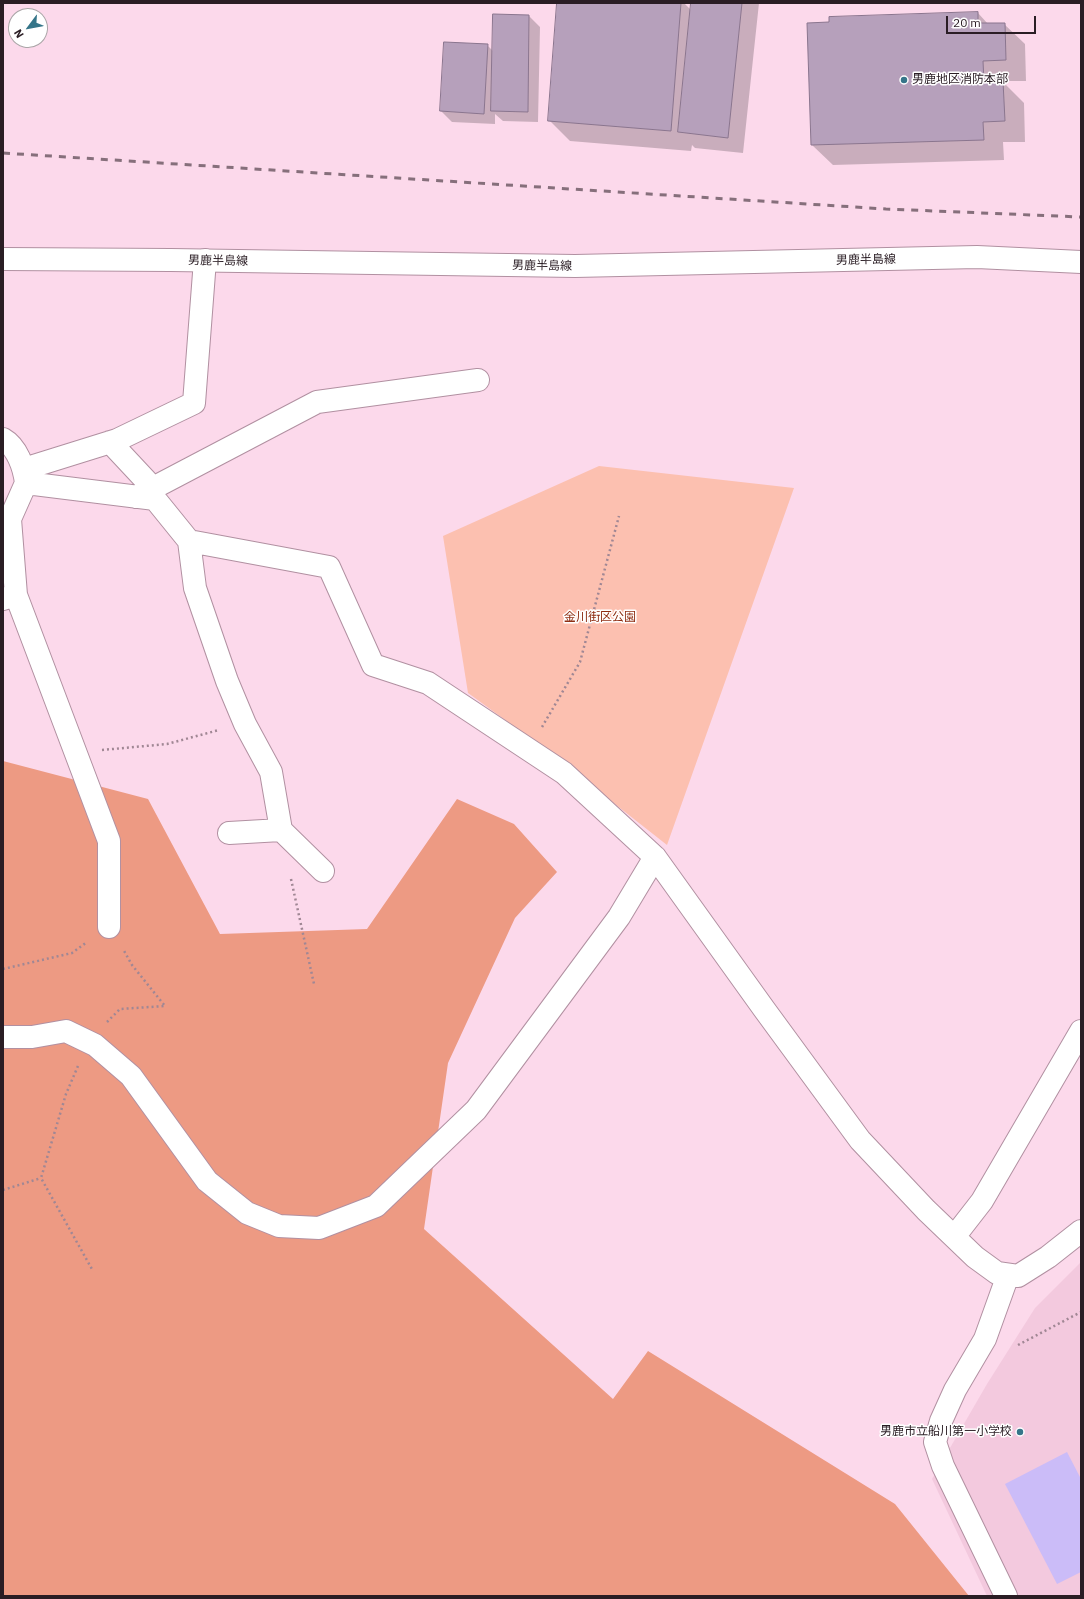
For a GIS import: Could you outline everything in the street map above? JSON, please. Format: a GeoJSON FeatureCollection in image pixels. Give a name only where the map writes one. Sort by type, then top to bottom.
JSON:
{"type":"FeatureCollection","features":[{"type":"Feature","properties":{"kind":"street","name":"男鹿半島線"},"geometry":{"type":"LineString","coordinates":[[3,259],[205,260],[576,266],[977,257],[1081,262]]}},
{"type":"Feature","properties":{"kind":"street"},"geometry":{"type":"LineString","coordinates":[[25,476],[117,440],[194,403],[205,260]]}},
{"type":"Feature","properties":{"kind":"street"},"geometry":{"type":"LineString","coordinates":[[145,493],[317,402],[478,380]]}},
{"type":"Feature","properties":{"kind":"street"},"geometry":{"type":"LineString","coordinates":[[3,439],[10,443],[25,476],[10,520],[10,597],[76,753],[109,841],[109,927]]}},
{"type":"Feature","properties":{"kind":"street"},"geometry":{"type":"LineString","coordinates":[[110,442],[145,493]]}},
{"type":"Feature","properties":{"kind":"street"},"geometry":{"type":"LineString","coordinates":[[25,476],[145,493],[156,499],[189,541],[195,588],[227,681],[245,724],[271,772],[281,830],[323,871]]}},
{"type":"Feature","properties":{"kind":"street"},"geometry":{"type":"LineString","coordinates":[[189,541],[329,567],[373,665],[428,683],[564,773],[655,857],[860,1140],[926,1210],[975,1257],[997,1274],[1018,1276],[1048,1257],[1081,1231]]}},
{"type":"Feature","properties":{"kind":"street"},"geometry":{"type":"LineString","coordinates":[[230,833],[281,830]]}},
{"type":"Feature","properties":{"kind":"street"},"geometry":{"type":"LineString","coordinates":[[3,1037],[32,1036],[66,1031],[95,1045],[131,1076],[207,1181],[213,1186],[247,1213],[279,1226],[319,1228],[376,1206],[476,1110],[619,917],[655,857]]}},
{"type":"Feature","properties":{"kind":"street"},"geometry":{"type":"LineString","coordinates":[[954,1237],[982,1202],[1081,1031]]}},
{"type":"Feature","properties":{"kind":"street"},"geometry":{"type":"LineString","coordinates":[[1006,1596],[943,1466],[935,1442],[941,1421],[955,1390],[985,1339],[1008,1275]]}},
{"type":"Feature","properties":{"kind":"path"},"geometry":{"type":"LineString","coordinates":[[541,728],[580,662],[618,516]]}},
{"type":"Feature","properties":{"kind":"path"},"geometry":{"type":"LineString","coordinates":[[76,753],[167,744],[245,724]]}},
{"type":"Feature","properties":{"kind":"path"},"geometry":{"type":"LineString","coordinates":[[291,876],[314,984]]}},
{"type":"Feature","properties":{"kind":"path"},"geometry":{"type":"LineString","coordinates":[[3,969],[72,953],[109,927],[132,964],[165,1006],[120,1009],[88,1042],[66,1094],[41,1178],[93,1272]]}},
{"type":"Feature","properties":{"kind":"path"},"geometry":{"type":"LineString","coordinates":[[3,1190],[41,1178]]}},
{"type":"Feature","properties":{"kind":"path"},"geometry":{"type":"LineString","coordinates":[[1018,1345],[1081,1312]]}},
{"type":"Feature","properties":{"kind":"shaded area"},"geometry":{"type":"Polygon","coordinates":[[[3,761],[148,799],[220,934],[367,929],[457,799],[514,824],[557,872],[515,918],[448,1063],[424,1229],[613,1399],[648,1351],[895,1504],[969,1596],[3,1596],[3,761]]]}},
{"type":"Feature","properties":{"kind":"shaded area","name":"男鹿市立船川第一小学校"},"geometry":{"type":"Polygon","coordinates":[[[1081,1262],[1081,1596],[987,1596],[932,1479],[987,1384],[1035,1308],[1081,1262]]]}},
{"type":"Feature","properties":{"kind":"shaded area"},"geometry":{"type":"Polygon","coordinates":[[[1067,1452],[1081,1479],[1081,1572],[1057,1584],[1005,1484],[1067,1452]]]}},
{"type":"Feature","properties":{"kind":"green space","name":"金川街区公園"},"geometry":{"type":"Polygon","coordinates":[[[599,466],[794,488],[667,845],[541,746],[468,693],[443,536],[599,466]]]}},
{"type":"Feature","properties":{"kind":"building"},"geometry":{"type":"Polygon","coordinates":[[[557,3],[681,3],[671,131],[548,121],[557,3]]]}},
{"type":"Feature","properties":{"kind":"building"},"geometry":{"type":"Polygon","coordinates":[[[691,3],[742,3],[728,138],[678,132],[691,3]]]}},
{"type":"Feature","properties":{"kind":"building"},"geometry":{"type":"Polygon","coordinates":[[[978,12],[978,23],[1005,23],[1006,60],[983,61],[984,82],[1003,81],[1005,121],[983,122],[984,140],[811,145],[807,23],[829,22],[829,17],[978,12]]]}},
{"type":"Feature","properties":{"kind":"building"},"geometry":{"type":"Polygon","coordinates":[[[493,14],[529,15],[528,112],[491,111],[493,14]]]}},
{"type":"Feature","properties":{"kind":"building"},"geometry":{"type":"Polygon","coordinates":[[[444,42],[488,44],[484,114],[440,111],[444,42]]]}},
{"type":"Feature","properties":{"kind":"railway"},"geometry":{"type":"LineString","coordinates":[[3,153],[886,209],[1081,217]]}},
{"type":"Feature","properties":{"kind":"place","name":"男鹿地区消防本部"},"geometry":{"type":"Point","coordinates":[904,80]}},
{"type":"Feature","properties":{"kind":"place","name":"男鹿市立船川第一小学校"},"geometry":{"type":"Point","coordinates":[1020,1432]}}]}
